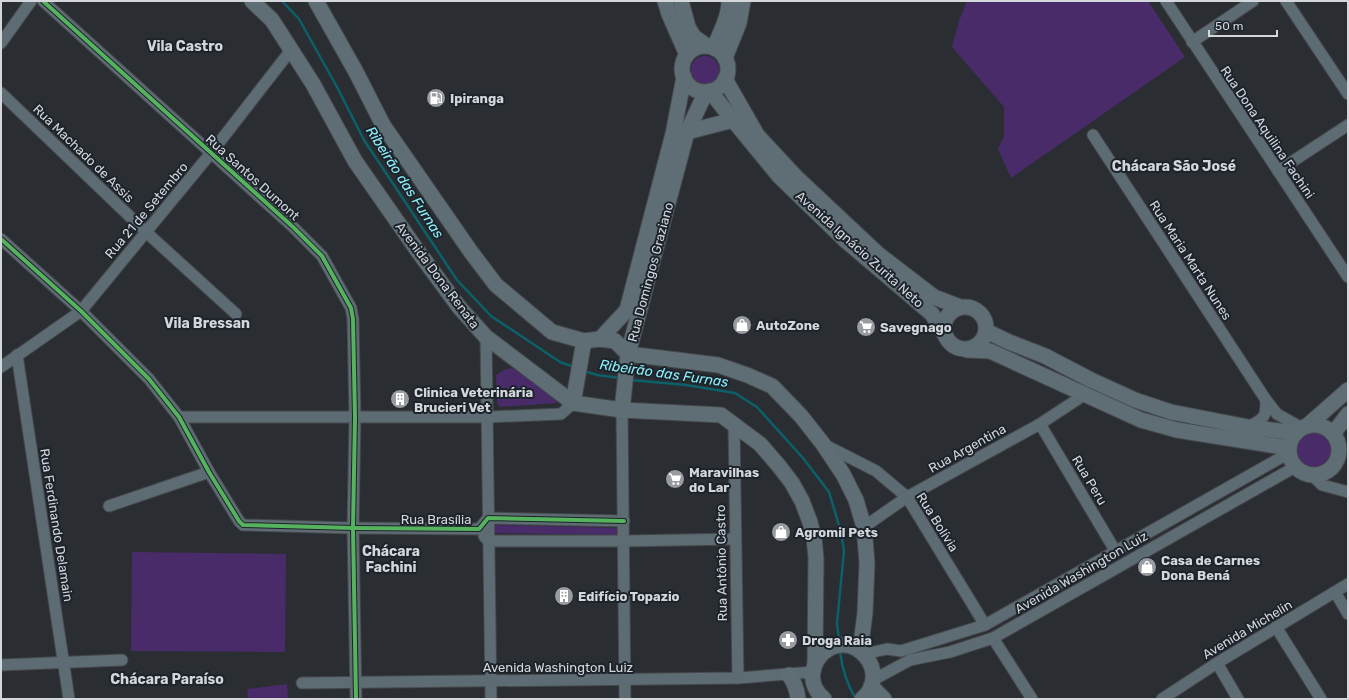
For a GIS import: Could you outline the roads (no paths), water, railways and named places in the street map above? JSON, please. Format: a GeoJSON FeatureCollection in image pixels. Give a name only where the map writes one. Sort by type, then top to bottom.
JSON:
{"type":"FeatureCollection","features":[{"type":"Feature","properties":{"kind":"main road","name":"Avenida Dona Renata"},"geometry":{"type":"LineString","coordinates":[[252,1],[272,20],[313,84],[355,160],[435,275],[459,307],[486,337],[573,403],[622,410],[720,415],[760,444],[792,483],[810,522],[816,558],[813,681],[819,698]]}},
{"type":"Feature","properties":{"kind":"main road"},"geometry":{"type":"LineString","coordinates":[[316,1],[356,72],[383,125],[496,285],[552,332],[584,341],[600,339],[615,341],[628,354],[718,365],[772,386],[801,416],[823,444],[847,481],[856,500],[864,527],[867,563],[865,613],[859,650]]}},
{"type":"Feature","properties":{"kind":"main road"},"geometry":{"type":"LineString","coordinates":[[665,1],[669,14],[687,55]]}},
{"type":"Feature","properties":{"kind":"main road"},"geometry":{"type":"LineString","coordinates":[[681,1],[688,27],[694,37],[715,51],[728,65],[726,79],[716,89],[699,91],[692,88],[684,77],[683,69],[687,55],[699,47],[715,51]]}},
{"type":"Feature","properties":{"kind":"main road"},"geometry":{"type":"LineString","coordinates":[[715,51],[724,24],[729,1]]}},
{"type":"Feature","properties":{"kind":"main road"},"geometry":{"type":"LineString","coordinates":[[715,51],[739,23],[743,1]]}},
{"type":"Feature","properties":{"kind":"main road","name":"Rua Domingos Graziano"},"geometry":{"type":"LineString","coordinates":[[600,339],[627,310],[673,134],[684,77]]}},
{"type":"Feature","properties":{"kind":"main road","name":"Avenida Ignácio Zurita Neto"},"geometry":{"type":"LineString","coordinates":[[726,79],[757,135],[797,178],[878,254],[934,297],[960,307]]}},
{"type":"Feature","properties":{"kind":"main road","name":"Avenida Ignácio Zurita Neto"},"geometry":{"type":"LineString","coordinates":[[708,91],[779,176],[845,240],[932,314],[945,335]]}},
{"type":"Feature","properties":{"kind":"main road","name":"Rua Domingos Graziano"},"geometry":{"type":"LineString","coordinates":[[622,410],[628,354],[687,132],[708,91]]}},
{"type":"Feature","properties":{"kind":"main road"},"geometry":{"type":"LineString","coordinates":[[687,132],[732,120]]}},
{"type":"Feature","properties":{"kind":"main road"},"geometry":{"type":"LineString","coordinates":[[967,350],[980,344],[984,338],[986,324],[984,317],[973,308],[960,307],[948,315],[944,328],[945,335],[949,342],[960,349],[967,350],[990,351],[1140,420],[1177,430],[1289,451]]}},
{"type":"Feature","properties":{"kind":"main road"},"geometry":{"type":"LineString","coordinates":[[986,331],[1045,356],[1091,380],[1135,400],[1171,412],[1248,427],[1301,429],[1314,425],[1321,426],[1341,446]]}},
{"type":"Feature","properties":{"kind":"main road"},"geometry":{"type":"LineString","coordinates":[[573,403],[584,341]]}},
{"type":"Feature","properties":{"kind":"main road"},"geometry":{"type":"LineString","coordinates":[[1348,390],[1301,429],[1291,440],[1289,451],[1290,459],[1300,472],[1313,476],[1327,472],[1336,461],[1348,414]]}},
{"type":"Feature","properties":{"kind":"main road"},"geometry":{"type":"LineString","coordinates":[[814,668],[819,656],[834,646],[843,645],[859,650],[870,661],[873,671],[868,690],[884,699]]}},
{"type":"Feature","properties":{"kind":"main road"},"geometry":{"type":"LineString","coordinates":[[788,675],[798,690],[798,699]]}},
{"type":"Feature","properties":{"kind":"street"},"geometry":{"type":"LineString","coordinates":[[1,43],[31,1]]}},
{"type":"Feature","properties":{"kind":"street","name":"Rua Santos Dumont"},"geometry":{"type":"LineString","coordinates":[[43,1],[293,227],[322,256],[351,308],[354,319],[353,528],[356,699]]}},
{"type":"Feature","properties":{"kind":"street","name":"Rua Dona Aquilina Fachini"},"geometry":{"type":"LineString","coordinates":[[1166,1],[1348,277]]}},
{"type":"Feature","properties":{"kind":"street"},"geometry":{"type":"LineString","coordinates":[[1192,42],[1253,1]]}},
{"type":"Feature","properties":{"kind":"street"},"geometry":{"type":"LineString","coordinates":[[1286,1],[1348,94]]}},
{"type":"Feature","properties":{"kind":"street","name":"Rua 21 de Setembro"},"geometry":{"type":"LineString","coordinates":[[1,366],[81,311],[211,153],[291,50]]}},
{"type":"Feature","properties":{"kind":"street","name":"Rua Machado de Assis"},"geometry":{"type":"LineString","coordinates":[[1,93],[146,232],[236,314]]}},
{"type":"Feature","properties":{"kind":"street"},"geometry":{"type":"LineString","coordinates":[[1278,171],[1348,125]]}},
{"type":"Feature","properties":{"kind":"street","name":"Rua Maria Marta Nunes"},"geometry":{"type":"LineString","coordinates":[[1093,135],[1266,400],[1277,414],[1301,429]]}},
{"type":"Feature","properties":{"kind":"street"},"geometry":{"type":"LineString","coordinates":[[1,239],[81,311],[149,379],[179,417],[209,472],[109,506]]}},
{"type":"Feature","properties":{"kind":"street"},"geometry":{"type":"LineString","coordinates":[[486,337],[490,699]]}},
{"type":"Feature","properties":{"kind":"street","name":"Rua Ferdinando Delamain"},"geometry":{"type":"LineString","coordinates":[[17,355],[69,699]]}},
{"type":"Feature","properties":{"kind":"street","name":"Rua Argentina"},"geometry":{"type":"LineString","coordinates":[[864,527],[906,497],[1040,424],[1084,395]]}},
{"type":"Feature","properties":{"kind":"street"},"geometry":{"type":"LineString","coordinates":[[1248,427],[1264,418],[1266,412],[1266,400]]}},
{"type":"Feature","properties":{"kind":"street"},"geometry":{"type":"LineString","coordinates":[[179,417],[488,417],[561,414],[573,403]]}},
{"type":"Feature","properties":{"kind":"street","name":"Rua Domingos Graziano"},"geometry":{"type":"LineString","coordinates":[[622,410],[625,699]]}},
{"type":"Feature","properties":{"kind":"street","name":"Rua Antônio Castro"},"geometry":{"type":"LineString","coordinates":[[734,424],[738,678]]}},
{"type":"Feature","properties":{"kind":"street","name":"Rua Peru"},"geometry":{"type":"LineString","coordinates":[[1040,424],[1116,552]]}},
{"type":"Feature","properties":{"kind":"street","name":"Rua Bolívia"},"geometry":{"type":"LineString","coordinates":[[823,444],[876,471],[906,497],[985,625]]}},
{"type":"Feature","properties":{"kind":"street","name":"Avenida Washington Luiz"},"geometry":{"type":"LineString","coordinates":[[859,650],[887,649],[901,651],[985,625],[1116,552],[1134,540],[1289,451]]}},
{"type":"Feature","properties":{"kind":"street","name":"Avenida Washington Luiz"},"geometry":{"type":"LineString","coordinates":[[868,690],[910,660],[950,652],[993,638],[1295,467]]}},
{"type":"Feature","properties":{"kind":"street","name":"Rua Brasília"},"geometry":{"type":"LineString","coordinates":[[209,472],[239,521],[243,525],[479,529]]}},
{"type":"Feature","properties":{"kind":"street"},"geometry":{"type":"LineString","coordinates":[[1313,476],[1322,485],[1348,492]]}},
{"type":"Feature","properties":{"kind":"street","name":"Rua Brasília"},"geometry":{"type":"LineString","coordinates":[[479,529],[488,518],[624,520]]}},
{"type":"Feature","properties":{"kind":"street","name":"Rua Brasília"},"geometry":{"type":"LineString","coordinates":[[479,529],[488,541]]}},
{"type":"Feature","properties":{"kind":"street"},"geometry":{"type":"LineString","coordinates":[[488,541],[735,539]]}},
{"type":"Feature","properties":{"kind":"street","name":"Avenida Michelin"},"geometry":{"type":"LineString","coordinates":[[1162,699],[1217,663],[1348,584]]}},
{"type":"Feature","properties":{"kind":"street"},"geometry":{"type":"LineString","coordinates":[[1335,592],[1348,614]]}},
{"type":"Feature","properties":{"kind":"street"},"geometry":{"type":"LineString","coordinates":[[1276,627],[1321,699]]}},
{"type":"Feature","properties":{"kind":"street"},"geometry":{"type":"LineString","coordinates":[[993,638],[1032,699]]}},
{"type":"Feature","properties":{"kind":"street"},"geometry":{"type":"LineString","coordinates":[[1,665],[122,660]]}},
{"type":"Feature","properties":{"kind":"street"},"geometry":{"type":"LineString","coordinates":[[1217,663],[1238,699]]}},
{"type":"Feature","properties":{"kind":"street","name":"Avenida Washington Luiz"},"geometry":{"type":"LineString","coordinates":[[302,683],[738,678],[788,675],[814,668]]}},
{"type":"Feature","properties":{"kind":"waterway","name":"Ribeirão das Furnas"},"geometry":{"type":"LineString","coordinates":[[282,1],[299,19],[337,87],[364,140],[457,280],[491,316],[560,362],[574,367]]}},
{"type":"Feature","properties":{"kind":"waterway","name":"Ribeirão das Furnas"},"geometry":{"type":"LineString","coordinates":[[584,371],[597,375],[620,378]]}},
{"type":"Feature","properties":{"kind":"waterway","name":"Ribeirão das Furnas"},"geometry":{"type":"LineString","coordinates":[[631,380],[686,385],[735,393],[757,407],[803,458],[829,492],[841,532],[844,551],[837,623],[839,640]]}},
{"type":"Feature","properties":{"kind":"waterway","name":"Ribeirão das Furnas"},"geometry":{"type":"LineString","coordinates":[[840,651],[845,676],[856,699]]}},
{"type":"Feature","properties":{"kind":"place","name":"Ipiranga"},"geometry":{"type":"Point","coordinates":[436,98]}},
{"type":"Feature","properties":{"kind":"place","name":"AutoZone"},"geometry":{"type":"Point","coordinates":[742,325]}},
{"type":"Feature","properties":{"kind":"place","name":"Savegnago"},"geometry":{"type":"Point","coordinates":[866,327]}},
{"type":"Feature","properties":{"kind":"place","name":"Clinica Veterinária Brucieri Vet"},"geometry":{"type":"Point","coordinates":[400,399]}},
{"type":"Feature","properties":{"kind":"place","name":"Maravilhas do Lar"},"geometry":{"type":"Point","coordinates":[675,479]}},
{"type":"Feature","properties":{"kind":"place","name":"Agromil Pets"},"geometry":{"type":"Point","coordinates":[781,532]}},
{"type":"Feature","properties":{"kind":"place","name":"Casa de Carnes Dona Bená"},"geometry":{"type":"Point","coordinates":[1147,567]}},
{"type":"Feature","properties":{"kind":"place","name":"Edifício Topazio"},"geometry":{"type":"Point","coordinates":[564,596]}},
{"type":"Feature","properties":{"kind":"place","name":"Droga Raia"},"geometry":{"type":"Point","coordinates":[788,640]}},
{"type":"Feature","properties":{"kind":"district","name":"Vila Castro"},"geometry":{"type":"Point","coordinates":[185,46]}},
{"type":"Feature","properties":{"kind":"district","name":"Chácara São José"},"geometry":{"type":"Point","coordinates":[1174,166]}},
{"type":"Feature","properties":{"kind":"district","name":"Vila Bressan"},"geometry":{"type":"Point","coordinates":[207,323]}},
{"type":"Feature","properties":{"kind":"district","name":"Chácara Fachini"},"geometry":{"type":"Point","coordinates":[391,560]}},
{"type":"Feature","properties":{"kind":"district","name":"Chácara Paraíso"},"geometry":{"type":"Point","coordinates":[167,679]}}]}
